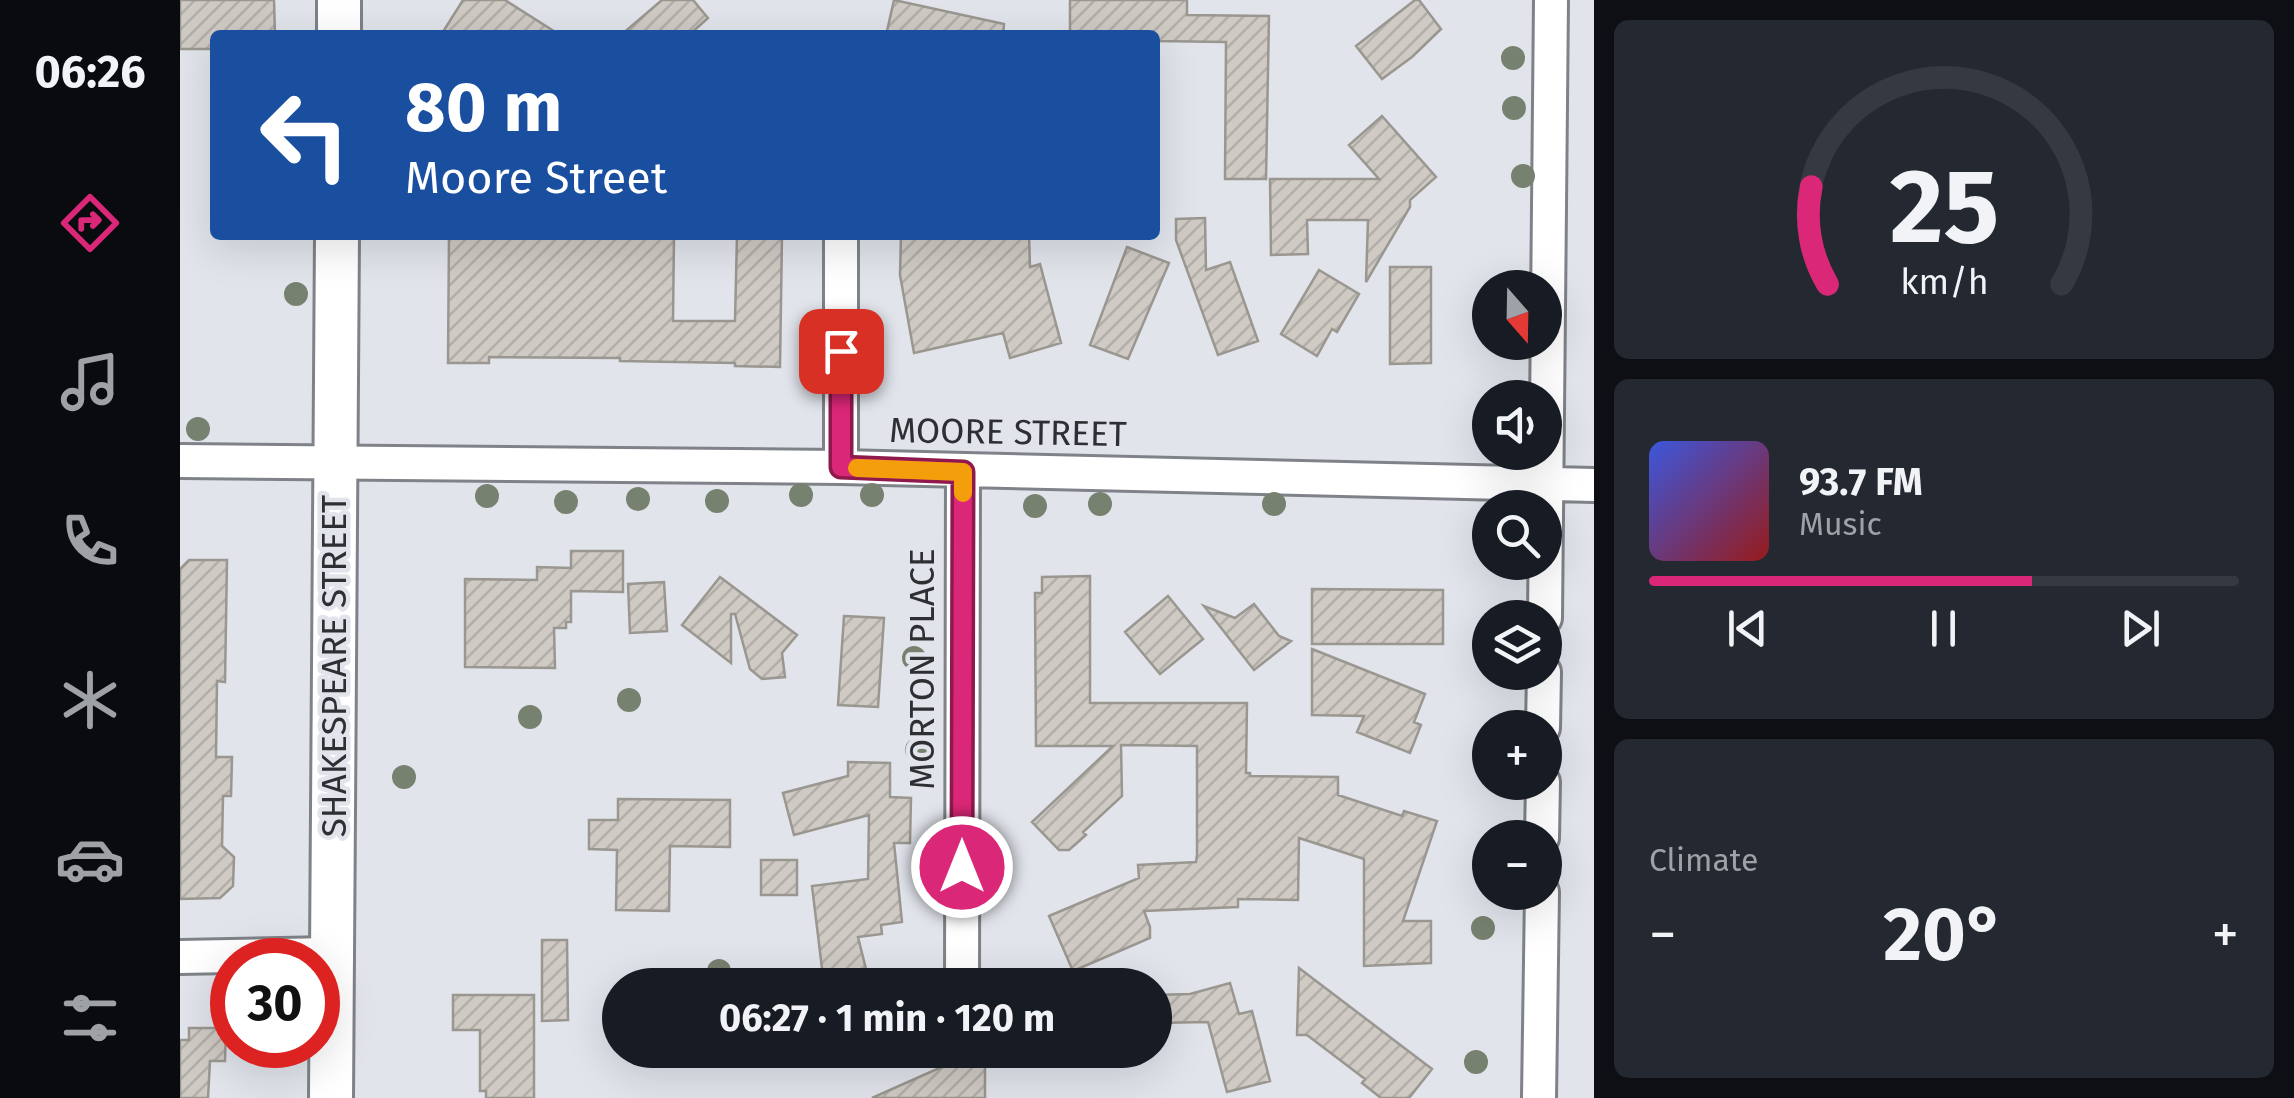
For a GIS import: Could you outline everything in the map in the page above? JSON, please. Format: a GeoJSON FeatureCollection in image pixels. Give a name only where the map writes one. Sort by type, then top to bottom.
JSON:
{"type":"FeatureCollection","features":[{"type":"Feature","properties":{"kind":"street"},"geometry":{"type":"LineString","coordinates":[[338,30],[339,0]]}},
{"type":"Feature","properties":{"kind":"street"},"geometry":{"type":"LineString","coordinates":[[1545,600],[1551,0]]}},
{"type":"Feature","properties":{"kind":"street","name":"SHAKESPEARE STREET"},"geometry":{"type":"LineString","coordinates":[[331,938],[337,240]]}},
{"type":"Feature","properties":{"kind":"street"},"geometry":{"type":"LineString","coordinates":[[841,240],[841,467]]}},
{"type":"Feature","properties":{"kind":"street","name":"MOORE STREET"},"geometry":{"type":"LineString","coordinates":[[180,461],[841,467],[1594,485]]}},
{"type":"Feature","properties":{"kind":"street","name":"MORTON PLACE"},"geometry":{"type":"LineString","coordinates":[[962,968],[963,472]]}},
{"type":"Feature","properties":{"kind":"street"},"geometry":{"type":"LineString","coordinates":[[1539,1098],[1542,910]]}},
{"type":"Feature","properties":{"kind":"street"},"geometry":{"type":"LineString","coordinates":[[180,957],[210,956]]}},
{"type":"Feature","properties":{"kind":"street","name":"SHAKESPEARE STREET"},"geometry":{"type":"LineString","coordinates":[[331,1068],[331,1098]]}},
{"type":"Feature","properties":{"kind":"building"},"geometry":{"type":"Polygon","coordinates":[[[180,0],[274,0],[275,30],[210,30],[210,49],[180,49],[180,0]]]}},
{"type":"Feature","properties":{"kind":"building"},"geometry":{"type":"Polygon","coordinates":[[[463,0],[505,0],[552,30],[444,30],[463,0]]]}},
{"type":"Feature","properties":{"kind":"building"},"geometry":{"type":"Polygon","coordinates":[[[662,0],[693,0],[708,18],[695,30],[627,30],[662,0]]]}},
{"type":"Feature","properties":{"kind":"building"},"geometry":{"type":"Polygon","coordinates":[[[894,0],[1004,24],[1003,30],[887,30],[894,0]]]}},
{"type":"Feature","properties":{"kind":"building"},"geometry":{"type":"Polygon","coordinates":[[[1070,0],[1187,0],[1187,15],[1269,16],[1266,179],[1225,179],[1226,42],[1160,41],[1160,30],[1070,30],[1070,0]]]}},
{"type":"Feature","properties":{"kind":"building"},"geometry":{"type":"Polygon","coordinates":[[[1415,0],[1441,29],[1382,79],[1356,46],[1415,0]]]}},
{"type":"Feature","properties":{"kind":"building"},"geometry":{"type":"Polygon","coordinates":[[[1382,116],[1436,177],[1410,200],[1410,207],[1366,282],[1368,220],[1307,220],[1308,254],[1271,255],[1270,179],[1379,179],[1349,145],[1382,116]]]}},
{"type":"Feature","properties":{"kind":"building"},"geometry":{"type":"Polygon","coordinates":[[[1205,218],[1206,270],[1230,262],[1258,341],[1218,355],[1176,240],[1176,219],[1205,218]]]}},
{"type":"Feature","properties":{"kind":"building"},"geometry":{"type":"Polygon","coordinates":[[[449,240],[674,240],[673,321],[735,321],[737,240],[782,240],[780,367],[620,358],[489,357],[489,363],[448,363],[449,240]]]}},
{"type":"Feature","properties":{"kind":"building"},"geometry":{"type":"Polygon","coordinates":[[[901,240],[1029,240],[1030,267],[1040,264],[1061,343],[1010,358],[1003,333],[914,353],[900,275],[901,240]]]}},
{"type":"Feature","properties":{"kind":"building"},"geometry":{"type":"Polygon","coordinates":[[[1127,247],[1169,263],[1128,359],[1090,345],[1127,247]]]}},
{"type":"Feature","properties":{"kind":"building"},"geometry":{"type":"Polygon","coordinates":[[[1390,267],[1431,267],[1431,363],[1390,364],[1390,267]]]}},
{"type":"Feature","properties":{"kind":"building"},"geometry":{"type":"Polygon","coordinates":[[[1319,270],[1359,294],[1337,332],[1332,329],[1317,356],[1281,334],[1319,270]]]}},
{"type":"Feature","properties":{"kind":"building"},"geometry":{"type":"Polygon","coordinates":[[[571,551],[623,551],[623,592],[571,591],[571,622],[566,622],[566,628],[554,628],[555,668],[465,667],[465,579],[537,580],[537,567],[571,568],[571,551]]]}},
{"type":"Feature","properties":{"kind":"building"},"geometry":{"type":"Polygon","coordinates":[[[189,560],[227,560],[225,682],[217,681],[216,757],[232,757],[231,796],[223,796],[222,846],[234,857],[233,886],[220,898],[180,899],[180,569],[189,560]]]}},
{"type":"Feature","properties":{"kind":"building"},"geometry":{"type":"Polygon","coordinates":[[[1090,576],[1090,703],[1247,703],[1246,773],[1250,776],[1338,777],[1338,795],[1402,816],[1404,811],[1437,821],[1403,921],[1431,921],[1431,963],[1364,966],[1364,859],[1299,838],[1298,900],[1238,899],[1238,907],[1144,911],[1150,938],[1072,968],[1049,916],[1139,878],[1138,865],[1196,862],[1197,746],[1121,745],[1122,796],[1069,850],[1059,850],[1032,822],[1113,746],[1036,746],[1035,593],[1042,593],[1042,577],[1090,576]]]}},
{"type":"Feature","properties":{"kind":"building"},"geometry":{"type":"Polygon","coordinates":[[[720,577],[797,635],[782,653],[785,677],[762,679],[750,669],[735,614],[731,614],[731,663],[682,625],[720,577]]]}},
{"type":"Feature","properties":{"kind":"building"},"geometry":{"type":"Polygon","coordinates":[[[664,582],[667,631],[630,633],[628,584],[664,582]]]}},
{"type":"Feature","properties":{"kind":"building"},"geometry":{"type":"Polygon","coordinates":[[[1312,589],[1443,590],[1443,644],[1312,644],[1312,589]]]}},
{"type":"Feature","properties":{"kind":"building"},"geometry":{"type":"Polygon","coordinates":[[[1168,596],[1203,639],[1160,674],[1125,632],[1168,596]]]}},
{"type":"Feature","properties":{"kind":"building"},"geometry":{"type":"Polygon","coordinates":[[[1254,604],[1279,636],[1291,641],[1254,670],[1204,606],[1235,618],[1254,604]]]}},
{"type":"Feature","properties":{"kind":"building"},"geometry":{"type":"Polygon","coordinates":[[[844,616],[884,618],[878,707],[838,705],[844,616]]]}},
{"type":"Feature","properties":{"kind":"building"},"geometry":{"type":"Polygon","coordinates":[[[1312,649],[1425,694],[1414,722],[1421,725],[1410,753],[1357,732],[1364,716],[1312,715],[1312,649]]]}},
{"type":"Feature","properties":{"kind":"building"},"geometry":{"type":"Polygon","coordinates":[[[848,762],[890,763],[890,797],[911,798],[910,843],[894,843],[902,922],[881,925],[882,934],[858,937],[866,968],[822,968],[812,886],[868,879],[869,815],[794,835],[783,793],[848,776],[848,762]]]}},
{"type":"Feature","properties":{"kind":"building"},"geometry":{"type":"Polygon","coordinates":[[[618,799],[730,800],[730,847],[670,846],[669,911],[616,910],[617,850],[589,849],[589,820],[618,820],[618,799]]]}},
{"type":"Feature","properties":{"kind":"building"},"geometry":{"type":"Polygon","coordinates":[[[761,860],[797,860],[797,895],[761,895],[761,860]]]}},
{"type":"Feature","properties":{"kind":"building"},"geometry":{"type":"Polygon","coordinates":[[[542,940],[567,940],[568,1020],[542,1021],[542,940]]]}},
{"type":"Feature","properties":{"kind":"building"},"geometry":{"type":"Polygon","coordinates":[[[1299,968],[1432,1069],[1409,1098],[1381,1098],[1362,1083],[1365,1079],[1307,1035],[1297,1035],[1299,968]]]}},
{"type":"Feature","properties":{"kind":"building"},"geometry":{"type":"Polygon","coordinates":[[[1230,983],[1239,1014],[1252,1011],[1270,1081],[1227,1092],[1208,1022],[1172,1023],[1172,995],[1190,994],[1230,983]]]}},
{"type":"Feature","properties":{"kind":"building"},"geometry":{"type":"Polygon","coordinates":[[[453,995],[534,995],[534,1098],[486,1098],[486,1091],[480,1091],[480,1030],[453,1030],[453,995]]]}},
{"type":"Feature","properties":{"kind":"building"},"geometry":{"type":"Polygon","coordinates":[[[189,1028],[210,1028],[208,1098],[180,1098],[180,1040],[189,1040],[189,1028]]]}},
{"type":"Feature","properties":{"kind":"building"},"geometry":{"type":"Polygon","coordinates":[[[939,1068],[985,1068],[985,1098],[872,1098],[939,1068]]]}},
{"type":"Feature","properties":{"kind":"slow traffic"},"geometry":{"type":"LineString","coordinates":[[857,468],[963,472],[963,493]]}},
{"type":"Feature","properties":{"kind":"route"},"geometry":{"type":"LineString","coordinates":[[841,351],[841,467],[963,472],[962,867]]}}]}
